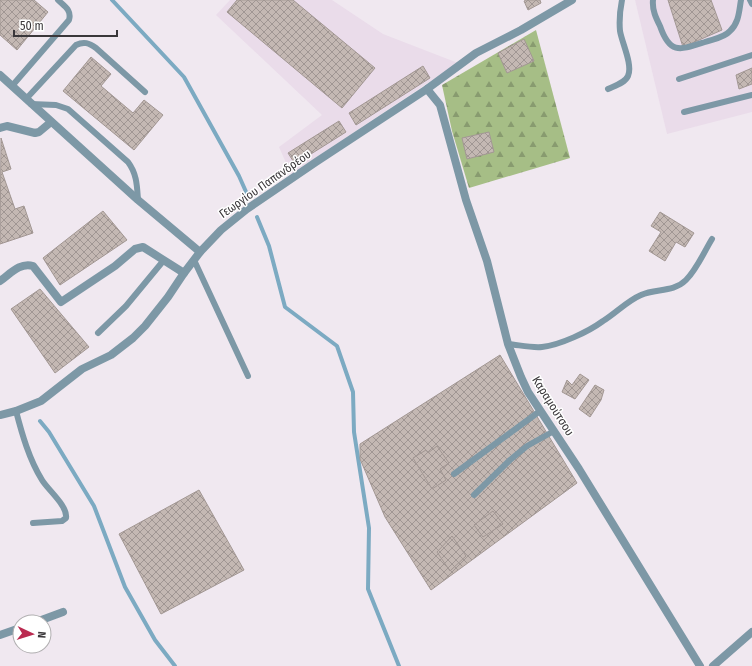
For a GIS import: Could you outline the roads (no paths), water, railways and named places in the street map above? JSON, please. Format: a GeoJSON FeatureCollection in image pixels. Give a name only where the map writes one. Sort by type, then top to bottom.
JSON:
{"type":"FeatureCollection","features":[{"type":"Feature","properties":{"kind":"street","name":"Γεωργίου Παπανδρέου"},"geometry":{"type":"LineString","coordinates":[[0,416],[41,401],[82,369],[123,346],[145,326],[200,252],[221,230],[247,209],[427,89],[476,53],[521,30],[572,0]]}},
{"type":"Feature","properties":{"kind":"street"},"geometry":{"type":"LineString","coordinates":[[0,75],[138,200],[200,252]]}},
{"type":"Feature","properties":{"kind":"street","name":"Καραμούτσου"},"geometry":{"type":"LineString","coordinates":[[427,89],[440,105],[466,200],[487,262],[508,344],[528,392],[579,469],[700,666]]}},
{"type":"Feature","properties":{"kind":"street"},"geometry":{"type":"LineString","coordinates":[[0,128],[7,126],[35,133],[39,132],[51,122]]}},
{"type":"Feature","properties":{"kind":"street"},"geometry":{"type":"LineString","coordinates":[[0,281],[20,266],[33,266],[61,302],[115,266],[135,249],[143,247],[184,273]]}},
{"type":"Feature","properties":{"kind":"street"},"geometry":{"type":"LineString","coordinates":[[52,616],[63,612]]}},
{"type":"Feature","properties":{"kind":"street"},"geometry":{"type":"LineString","coordinates":[[0,636],[12,631]]}},
{"type":"Feature","properties":{"kind":"street"},"geometry":{"type":"LineString","coordinates":[[713,666],[752,632]]}},
{"type":"Feature","properties":{"kind":"lane"},"geometry":{"type":"LineString","coordinates":[[12,86],[68,20],[70,16],[68,10],[58,0]]}},
{"type":"Feature","properties":{"kind":"lane"},"geometry":{"type":"LineString","coordinates":[[608,89],[623,82],[629,74],[629,63],[620,32],[622,0]]}},
{"type":"Feature","properties":{"kind":"lane"},"geometry":{"type":"LineString","coordinates":[[653,0],[653,8],[664,39],[673,47],[684,48],[723,36],[730,31],[738,17],[741,0]]}},
{"type":"Feature","properties":{"kind":"lane"},"geometry":{"type":"LineString","coordinates":[[750,0],[752,4]]}},
{"type":"Feature","properties":{"kind":"lane"},"geometry":{"type":"LineString","coordinates":[[29,102],[76,45],[84,42],[96,48],[145,92]]}},
{"type":"Feature","properties":{"kind":"lane"},"geometry":{"type":"LineString","coordinates":[[679,79],[752,55]]}},
{"type":"Feature","properties":{"kind":"lane"},"geometry":{"type":"LineString","coordinates":[[684,112],[752,95]]}},
{"type":"Feature","properties":{"kind":"lane"},"geometry":{"type":"LineString","coordinates":[[29,102],[56,105],[68,109],[128,162],[137,181],[138,200]]}},
{"type":"Feature","properties":{"kind":"lane"},"geometry":{"type":"LineString","coordinates":[[508,344],[541,347],[562,342],[602,322],[647,292],[672,289],[686,280],[696,267],[712,239]]}},
{"type":"Feature","properties":{"kind":"lane"},"geometry":{"type":"LineString","coordinates":[[98,333],[126,306],[164,260]]}},
{"type":"Feature","properties":{"kind":"lane"},"geometry":{"type":"LineString","coordinates":[[194,260],[248,376]]}},
{"type":"Feature","properties":{"kind":"lane"},"geometry":{"type":"LineString","coordinates":[[16,411],[31,458],[42,480],[67,514],[66,518],[62,521],[33,523]]}},
{"type":"Feature","properties":{"kind":"lane"},"geometry":{"type":"LineString","coordinates":[[454,474],[540,411]]}},
{"type":"Feature","properties":{"kind":"lane"},"geometry":{"type":"LineString","coordinates":[[474,495],[510,460],[527,446],[554,431]]}},
{"type":"Feature","properties":{"kind":"waterway"},"geometry":{"type":"LineString","coordinates":[[112,0],[184,77],[239,176],[247,194]]}},
{"type":"Feature","properties":{"kind":"waterway"},"geometry":{"type":"LineString","coordinates":[[257,217],[269,246],[285,307],[337,346],[353,392],[354,432],[369,528],[368,589],[399,666]]}},
{"type":"Feature","properties":{"kind":"waterway"},"geometry":{"type":"LineString","coordinates":[[40,421],[49,432],[94,506],[125,587],[155,640],[175,666]]}}]}
